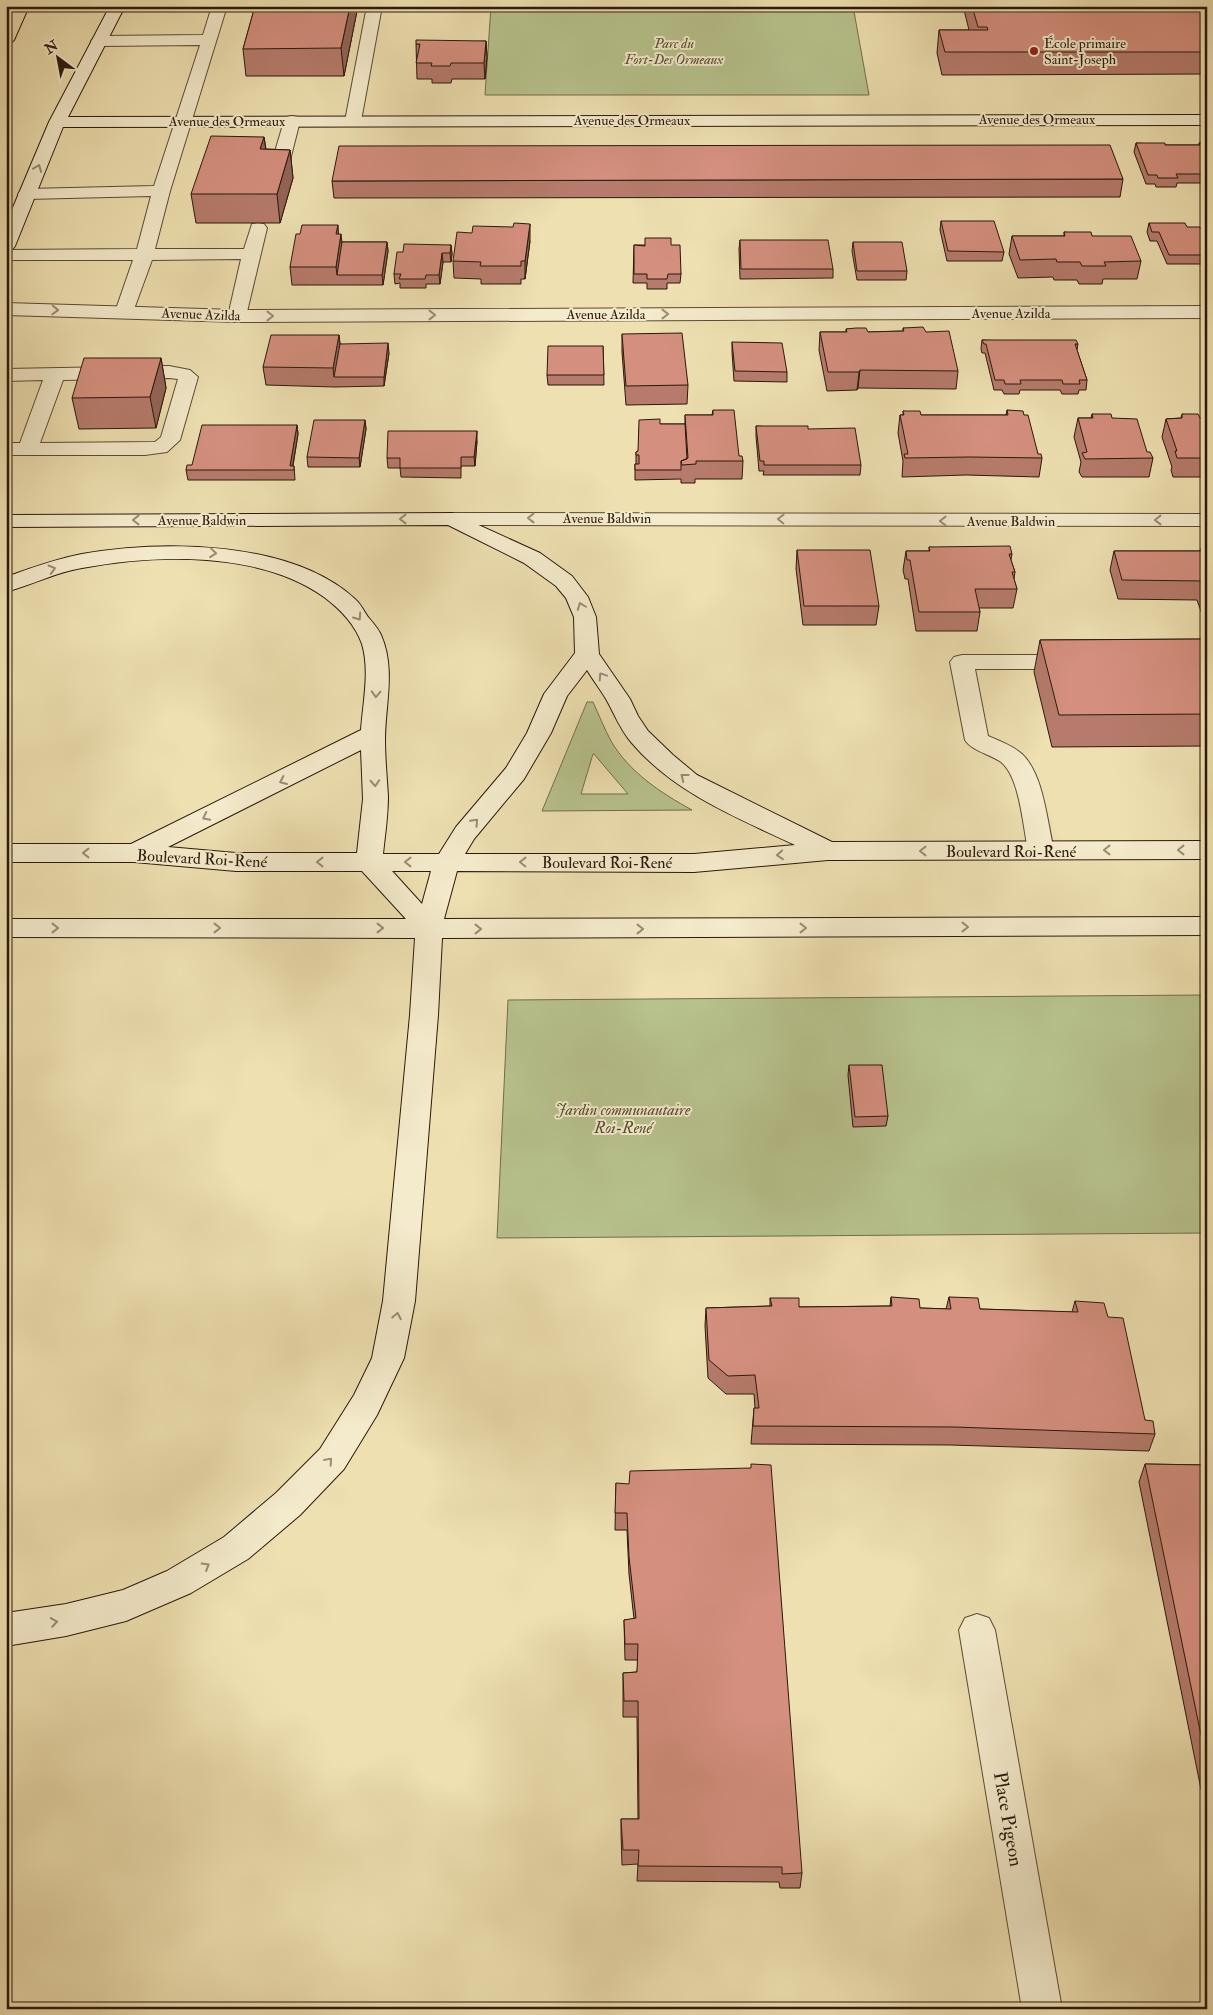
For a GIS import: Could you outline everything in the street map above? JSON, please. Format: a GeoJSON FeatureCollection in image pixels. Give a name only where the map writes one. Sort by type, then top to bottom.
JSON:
{"type":"FeatureCollection","features":[{"type":"Feature","properties":{"kind":"highway"},"geometry":{"type":"LineString","coordinates":[[6,40],[22,6]]}},
{"type":"Feature","properties":{"kind":"street"},"geometry":{"type":"LineString","coordinates":[[6,246],[57,122],[118,6]]}},
{"type":"Feature","properties":{"kind":"street"},"geometry":{"type":"LineString","coordinates":[[124,312],[145,254],[161,191],[220,6]]}},
{"type":"Feature","properties":{"kind":"street"},"geometry":{"type":"LineString","coordinates":[[353,120],[374,6]]}},
{"type":"Feature","properties":{"kind":"street"},"geometry":{"type":"LineString","coordinates":[[99,41],[210,40]]}},
{"type":"Feature","properties":{"kind":"street","name":"Avenue des Ormeaux"},"geometry":{"type":"LineString","coordinates":[[57,122],[1207,120]]}},
{"type":"Feature","properties":{"kind":"street"},"geometry":{"type":"LineString","coordinates":[[278,172],[292,121]]}},
{"type":"Feature","properties":{"kind":"street"},"geometry":{"type":"LineString","coordinates":[[27,194],[161,191]]}},
{"type":"Feature","properties":{"kind":"street"},"geometry":{"type":"LineString","coordinates":[[237,316],[258,228]]}},
{"type":"Feature","properties":{"kind":"street"},"geometry":{"type":"LineString","coordinates":[[6,255],[252,254]]}},
{"type":"Feature","properties":{"kind":"street","name":"Avenue Azilda"},"geometry":{"type":"LineString","coordinates":[[6,310],[237,316],[1207,312]]}},
{"type":"Feature","properties":{"kind":"street"},"geometry":{"type":"LineString","coordinates":[[6,374],[169,372],[183,374],[188,377],[170,440],[160,448],[6,449]]}},
{"type":"Feature","properties":{"kind":"street"},"geometry":{"type":"LineString","coordinates":[[28,449],[55,374]]}},
{"type":"Feature","properties":{"kind":"street"},"geometry":{"type":"LineString","coordinates":[[452,519],[532,558],[564,581],[577,597],[585,617],[587,654],[618,699],[626,717],[639,736],[664,761],[688,781],[828,851]]}},
{"type":"Feature","properties":{"kind":"street","name":"Avenue Baldwin"},"geometry":{"type":"LineString","coordinates":[[6,520],[1207,520]]}},
{"type":"Feature","properties":{"kind":"street"},"geometry":{"type":"LineString","coordinates":[[6,585],[40,572],[81,561],[158,552],[200,552],[235,556],[272,564],[301,575],[329,590],[351,608],[368,633],[375,653],[377,682],[372,734],[375,793],[369,862],[429,928]]}},
{"type":"Feature","properties":{"kind":"street"},"geometry":{"type":"LineString","coordinates":[[6,1630],[66,1620],[126,1605],[179,1582],[236,1548],[288,1504],[332,1459],[366,1405],[388,1358],[399,1301],[424,1015],[429,928],[447,862],[464,833],[515,773],[539,733],[556,694],[587,654]]}},
{"type":"Feature","properties":{"kind":"street"},"geometry":{"type":"LineString","coordinates":[[1041,850],[1024,775],[1017,762],[977,740],[962,662],[1099,661]]}},
{"type":"Feature","properties":{"kind":"street"},"geometry":{"type":"LineString","coordinates":[[134,853],[239,800],[287,780],[372,734]]}},
{"type":"Feature","properties":{"kind":"street","name":"Boulevard Roi-René"},"geometry":{"type":"LineString","coordinates":[[6,854],[134,853],[236,862],[694,862],[828,851],[1207,850]]}},
{"type":"Feature","properties":{"kind":"street"},"geometry":{"type":"LineString","coordinates":[[6,928],[1207,926]]}},
{"type":"Feature","properties":{"kind":"street","name":"Place Pigeon"},"geometry":{"type":"LineString","coordinates":[[977,1630],[1042,2009]]}},
{"type":"Feature","properties":{"kind":"green space","name":"Parc du Fort-Des Ormeaux"},"geometry":{"type":"Polygon","coordinates":[[[491,6],[853,6],[869,95],[485,95],[491,6]]]}},
{"type":"Feature","properties":{"kind":"green space"},"geometry":{"type":"Polygon","coordinates":[[[587,702],[593,702],[611,741],[636,772],[657,789],[692,810],[542,811],[587,702]],[[594,754],[581,794],[628,794],[594,754]]]}},
{"type":"Feature","properties":{"kind":"green space","name":"Jardin communautaire Roi-René"},"geometry":{"type":"Polygon","coordinates":[[[1207,995],[1207,1233],[497,1238],[508,1000],[1207,995]]]}},
{"type":"Feature","properties":{"kind":"building"},"geometry":{"type":"Polygon","coordinates":[[[255,6],[350,6],[341,48],[243,49],[255,6]]]}},
{"type":"Feature","properties":{"kind":"building"},"geometry":{"type":"Polygon","coordinates":[[[972,6],[1207,6],[1207,52],[945,52],[939,30],[988,30],[987,27],[978,27],[972,6]]]}},
{"type":"Feature","properties":{"kind":"building"},"geometry":{"type":"Polygon","coordinates":[[[416,40],[486,41],[484,63],[451,63],[450,66],[431,66],[432,63],[416,63],[420,44],[416,44],[416,40]]]}},
{"type":"Feature","properties":{"kind":"building"},"geometry":{"type":"Polygon","coordinates":[[[211,136],[264,137],[260,149],[290,150],[277,194],[191,194],[211,136]]]}},
{"type":"Feature","properties":{"kind":"building"},"geometry":{"type":"Polygon","coordinates":[[[1136,143],[1200,145],[1199,143],[1207,143],[1207,174],[1176,174],[1178,178],[1158,178],[1157,175],[1148,175],[1136,143]]]}},
{"type":"Feature","properties":{"kind":"building"},"geometry":{"type":"Polygon","coordinates":[[[1110,145],[1123,179],[332,181],[339,146],[1110,145]]]}},
{"type":"Feature","properties":{"kind":"building"},"geometry":{"type":"Polygon","coordinates":[[[941,221],[994,221],[1004,252],[948,251],[941,221]]]}},
{"type":"Feature","properties":{"kind":"building"},"geometry":{"type":"Polygon","coordinates":[[[514,223],[530,224],[525,261],[521,261],[521,266],[480,266],[481,262],[453,261],[457,232],[472,233],[473,226],[513,227],[514,223]]]}},
{"type":"Feature","properties":{"kind":"building"},"geometry":{"type":"Polygon","coordinates":[[[1149,223],[1185,223],[1187,227],[1200,227],[1207,243],[1207,255],[1169,255],[1159,232],[1152,232],[1149,223]]]}},
{"type":"Feature","properties":{"kind":"building"},"geometry":{"type":"Polygon","coordinates":[[[302,225],[338,225],[336,234],[341,234],[336,267],[290,267],[296,234],[300,234],[302,225]]]}},
{"type":"Feature","properties":{"kind":"building"},"geometry":{"type":"Polygon","coordinates":[[[1064,232],[1091,232],[1092,236],[1131,236],[1141,261],[1104,262],[1106,266],[1082,266],[1080,262],[1057,262],[1056,259],[1020,260],[1012,236],[1065,236],[1064,232]]]}},
{"type":"Feature","properties":{"kind":"building"},"geometry":{"type":"Polygon","coordinates":[[[645,238],[671,238],[671,245],[680,245],[681,274],[668,274],[667,279],[647,279],[647,274],[634,274],[634,245],[645,246],[645,238]]]}},
{"type":"Feature","properties":{"kind":"building"},"geometry":{"type":"Polygon","coordinates":[[[740,240],[828,240],[833,269],[741,269],[740,240]]]}},
{"type":"Feature","properties":{"kind":"building"},"geometry":{"type":"Polygon","coordinates":[[[342,242],[387,242],[382,275],[337,275],[342,242]]]}},
{"type":"Feature","properties":{"kind":"building"},"geometry":{"type":"Polygon","coordinates":[[[853,242],[902,242],[907,271],[857,271],[853,242]]]}},
{"type":"Feature","properties":{"kind":"building"},"geometry":{"type":"Polygon","coordinates":[[[404,244],[451,245],[450,253],[442,253],[439,275],[426,275],[425,279],[399,279],[401,274],[394,274],[397,252],[403,252],[404,244]]]}},
{"type":"Feature","properties":{"kind":"building"},"geometry":{"type":"Polygon","coordinates":[[[923,327],[926,332],[949,331],[958,371],[860,370],[859,372],[828,372],[820,332],[847,332],[846,329],[856,328],[866,328],[868,332],[904,331],[903,328],[923,327]]]}},
{"type":"Feature","properties":{"kind":"building"},"geometry":{"type":"Polygon","coordinates":[[[682,333],[688,385],[626,386],[622,334],[682,333]]]}},
{"type":"Feature","properties":{"kind":"building"},"geometry":{"type":"Polygon","coordinates":[[[271,335],[339,335],[333,368],[263,367],[271,335]]]}},
{"type":"Feature","properties":{"kind":"building"},"geometry":{"type":"Polygon","coordinates":[[[982,340],[1076,340],[1078,344],[1075,344],[1087,380],[1079,380],[1080,384],[1063,384],[1062,380],[1020,380],[1021,384],[1005,384],[1004,380],[995,380],[986,344],[982,340]]]}},
{"type":"Feature","properties":{"kind":"building"},"geometry":{"type":"Polygon","coordinates":[[[732,342],[782,343],[787,372],[735,371],[732,342]]]}},
{"type":"Feature","properties":{"kind":"building"},"geometry":{"type":"Polygon","coordinates":[[[388,343],[384,377],[334,377],[340,344],[388,343]]]}},
{"type":"Feature","properties":{"kind":"building"},"geometry":{"type":"Polygon","coordinates":[[[548,346],[603,346],[604,375],[547,375],[548,346]]]}},
{"type":"Feature","properties":{"kind":"building"},"geometry":{"type":"Polygon","coordinates":[[[84,358],[161,358],[150,397],[72,398],[84,358]]]}},
{"type":"Feature","properties":{"kind":"building"},"geometry":{"type":"Polygon","coordinates":[[[713,410],[734,410],[739,456],[742,456],[743,461],[696,461],[696,464],[682,465],[681,461],[688,458],[685,415],[713,415],[713,410]]]}},
{"type":"Feature","properties":{"kind":"building"},"geometry":{"type":"Polygon","coordinates":[[[1007,410],[1023,411],[1024,415],[1028,415],[1038,454],[1041,454],[1042,458],[905,458],[904,454],[908,454],[900,415],[904,415],[903,411],[920,411],[921,415],[1008,415],[1007,410]]]}},
{"type":"Feature","properties":{"kind":"building"},"geometry":{"type":"Polygon","coordinates":[[[1092,414],[1111,414],[1112,418],[1137,419],[1147,452],[1150,452],[1153,458],[1085,459],[1082,453],[1087,452],[1078,418],[1093,418],[1092,414]]]}},
{"type":"Feature","properties":{"kind":"building"},"geometry":{"type":"Polygon","coordinates":[[[1182,414],[1198,414],[1200,418],[1207,418],[1207,458],[1177,458],[1175,451],[1177,451],[1166,419],[1182,418],[1182,414]]]}},
{"type":"Feature","properties":{"kind":"building"},"geometry":{"type":"Polygon","coordinates":[[[660,419],[660,424],[685,424],[687,459],[681,461],[681,470],[635,470],[635,464],[639,464],[639,455],[636,455],[636,452],[638,451],[639,420],[660,419]]]}},
{"type":"Feature","properties":{"kind":"building"},"geometry":{"type":"Polygon","coordinates":[[[314,420],[365,420],[359,458],[307,457],[314,420]]]}},
{"type":"Feature","properties":{"kind":"building"},"geometry":{"type":"Polygon","coordinates":[[[202,425],[297,425],[290,466],[294,466],[294,470],[186,470],[187,465],[192,465],[202,425]]]}},
{"type":"Feature","properties":{"kind":"building"},"geometry":{"type":"Polygon","coordinates":[[[756,426],[808,426],[808,429],[855,428],[861,465],[764,465],[764,461],[760,461],[756,426]]]}},
{"type":"Feature","properties":{"kind":"building"},"geometry":{"type":"Polygon","coordinates":[[[388,431],[477,431],[474,457],[461,457],[461,468],[400,468],[400,458],[387,458],[388,431]]]}},
{"type":"Feature","properties":{"kind":"building"},"geometry":{"type":"Polygon","coordinates":[[[1010,546],[1012,554],[1009,554],[1015,572],[1012,572],[1017,589],[975,589],[980,612],[919,612],[910,560],[907,560],[906,551],[930,551],[929,547],[1010,546]]]}},
{"type":"Feature","properties":{"kind":"building"},"geometry":{"type":"Polygon","coordinates":[[[1202,546],[1207,546],[1207,596],[1202,581],[1122,580],[1114,551],[1204,551],[1202,546]]]}},
{"type":"Feature","properties":{"kind":"building"},"geometry":{"type":"Polygon","coordinates":[[[797,550],[870,550],[879,606],[804,606],[797,550]]]}},
{"type":"Feature","properties":{"kind":"building"},"geometry":{"type":"Polygon","coordinates":[[[1207,639],[1207,714],[1059,715],[1040,640],[1207,639]]]}},
{"type":"Feature","properties":{"kind":"building"},"geometry":{"type":"Polygon","coordinates":[[[849,1065],[882,1065],[888,1116],[855,1117],[849,1065]]]}},
{"type":"Feature","properties":{"kind":"building"},"geometry":{"type":"Polygon","coordinates":[[[891,1297],[919,1299],[920,1308],[951,1309],[949,1297],[978,1298],[980,1309],[1078,1312],[1075,1301],[1104,1303],[1108,1317],[1123,1318],[1145,1420],[1153,1421],[1155,1434],[954,1427],[753,1426],[754,1408],[759,1408],[755,1375],[728,1376],[709,1360],[706,1308],[772,1306],[770,1298],[799,1298],[799,1307],[892,1306],[891,1297]]]}},
{"type":"Feature","properties":{"kind":"building"},"geometry":{"type":"Polygon","coordinates":[[[751,1464],[771,1465],[802,1873],[782,1874],[782,1867],[638,1866],[639,1850],[623,1850],[621,1819],[639,1819],[638,1701],[624,1701],[623,1673],[637,1672],[638,1644],[625,1644],[624,1620],[636,1618],[629,1557],[627,1513],[615,1513],[616,1483],[629,1484],[630,1471],[751,1468],[751,1464]]]}},
{"type":"Feature","properties":{"kind":"building"},"geometry":{"type":"Polygon","coordinates":[[[1145,1464],[1207,1465],[1207,1764],[1145,1464]]]}},
{"type":"Feature","properties":{"kind":"place","name":"École primaire Saint-Joseph"},"geometry":{"type":"Point","coordinates":[1034,51]}}]}
